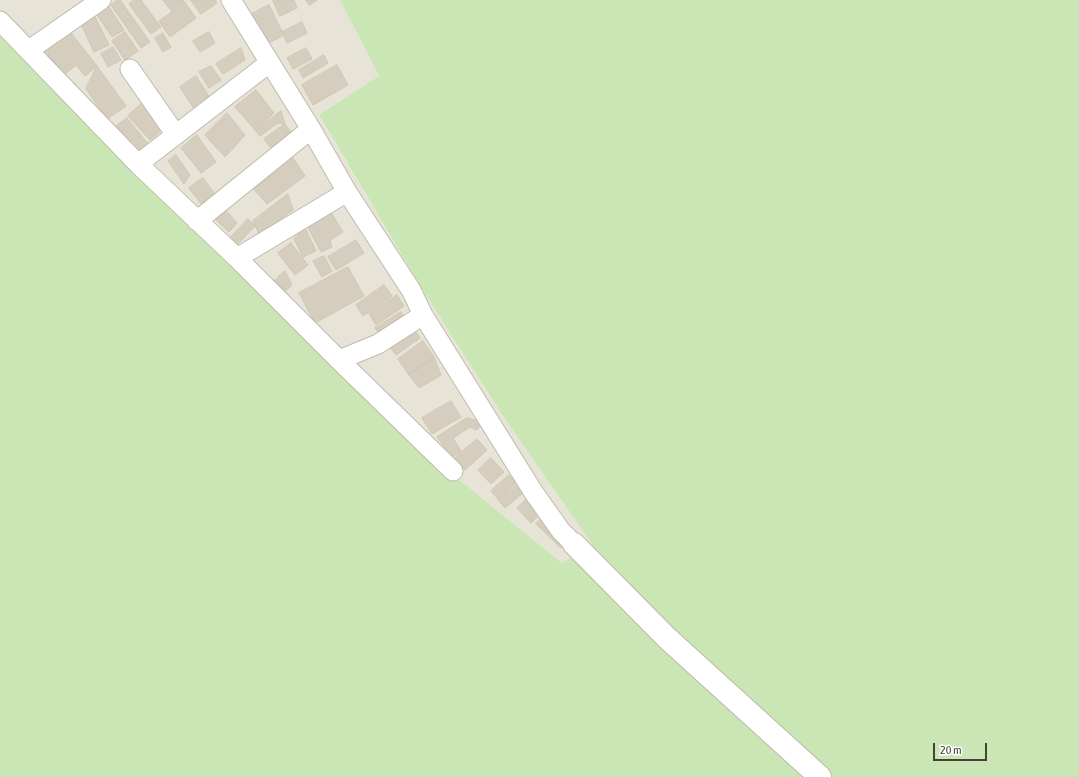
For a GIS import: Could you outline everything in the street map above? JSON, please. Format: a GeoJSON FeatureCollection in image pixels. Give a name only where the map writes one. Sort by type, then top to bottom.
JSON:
{"type":"FeatureCollection","features":[{"type":"Feature","properties":{"kind":"street"},"geometry":{"type":"LineString","coordinates":[[29,50],[100,0]]}},
{"type":"Feature","properties":{"kind":"street"},"geometry":{"type":"LineString","coordinates":[[231,0],[311,130],[347,192],[411,290],[423,315],[534,493],[561,531],[667,638],[820,777]]}},
{"type":"Feature","properties":{"kind":"street"},"geometry":{"type":"LineString","coordinates":[[0,21],[138,164],[237,258],[339,360],[453,470]]}},
{"type":"Feature","properties":{"kind":"street"},"geometry":{"type":"LineString","coordinates":[[138,164],[270,63]]}},
{"type":"Feature","properties":{"kind":"street"},"geometry":{"type":"LineString","coordinates":[[130,69],[176,135]]}},
{"type":"Feature","properties":{"kind":"street"},"geometry":{"type":"LineString","coordinates":[[197,221],[311,130]]}},
{"type":"Feature","properties":{"kind":"street"},"geometry":{"type":"LineString","coordinates":[[237,258],[347,192]]}},
{"type":"Feature","properties":{"kind":"street"},"geometry":{"type":"LineString","coordinates":[[339,360],[378,344],[423,315]]}},
{"type":"Feature","properties":{"kind":"shaded area"},"geometry":{"type":"Polygon","coordinates":[[[0,0],[340,0],[379,76],[319,116],[422,289],[505,419],[592,544],[562,563],[435,460],[336,363],[233,269],[165,196],[0,29],[0,0]]]}},
{"type":"Feature","properties":{"kind":"green space"},"geometry":{"type":"Polygon","coordinates":[[[340,0],[1079,0],[1079,777],[0,777],[0,29],[165,196],[233,269],[336,363],[435,460],[562,563],[592,544],[505,419],[422,289],[319,115],[379,76],[340,0]]]}},
{"type":"Feature","properties":{"kind":"building"},"geometry":{"type":"Polygon","coordinates":[[[120,0],[150,42],[141,48],[111,5],[120,0]]]}},
{"type":"Feature","properties":{"kind":"building"},"geometry":{"type":"Polygon","coordinates":[[[135,0],[141,0],[161,27],[151,34],[129,4],[135,0]]]}},
{"type":"Feature","properties":{"kind":"building"},"geometry":{"type":"Polygon","coordinates":[[[163,0],[183,0],[196,18],[170,37],[159,21],[172,12],[163,0]]]}},
{"type":"Feature","properties":{"kind":"building"},"geometry":{"type":"Polygon","coordinates":[[[191,0],[215,0],[217,3],[201,14],[191,0]]]}},
{"type":"Feature","properties":{"kind":"building"},"geometry":{"type":"Polygon","coordinates":[[[273,0],[294,0],[297,8],[280,16],[273,0]]]}},
{"type":"Feature","properties":{"kind":"building"},"geometry":{"type":"Polygon","coordinates":[[[306,0],[317,0],[310,5],[306,0]]]}},
{"type":"Feature","properties":{"kind":"building"},"geometry":{"type":"Polygon","coordinates":[[[269,5],[284,35],[265,45],[250,15],[269,5]]]}},
{"type":"Feature","properties":{"kind":"building"},"geometry":{"type":"Polygon","coordinates":[[[109,7],[124,30],[112,37],[97,15],[109,7]]]}},
{"type":"Feature","properties":{"kind":"building"},"geometry":{"type":"Polygon","coordinates":[[[95,17],[109,45],[94,52],[81,24],[95,17]]]}},
{"type":"Feature","properties":{"kind":"building"},"geometry":{"type":"Polygon","coordinates":[[[302,22],[307,33],[287,43],[282,32],[302,22]]]}},
{"type":"Feature","properties":{"kind":"building"},"geometry":{"type":"Polygon","coordinates":[[[125,32],[138,51],[125,60],[112,41],[125,32]]]}},
{"type":"Feature","properties":{"kind":"building"},"geometry":{"type":"Polygon","coordinates":[[[209,32],[215,43],[200,52],[193,41],[209,32]]]}},
{"type":"Feature","properties":{"kind":"building"},"geometry":{"type":"Polygon","coordinates":[[[71,33],[97,66],[85,76],[76,65],[64,75],[46,52],[71,33]]]}},
{"type":"Feature","properties":{"kind":"building"},"geometry":{"type":"Polygon","coordinates":[[[163,33],[171,47],[163,52],[155,38],[163,33]]]}},
{"type":"Feature","properties":{"kind":"building"},"geometry":{"type":"Polygon","coordinates":[[[113,47],[121,60],[108,67],[101,54],[113,47]]]}},
{"type":"Feature","properties":{"kind":"building"},"geometry":{"type":"Polygon","coordinates":[[[241,48],[245,60],[223,74],[216,64],[241,48]]]}},
{"type":"Feature","properties":{"kind":"building"},"geometry":{"type":"Polygon","coordinates":[[[306,48],[312,59],[293,69],[287,58],[306,48]]]}},
{"type":"Feature","properties":{"kind":"building"},"geometry":{"type":"Polygon","coordinates":[[[324,55],[328,63],[303,78],[299,70],[324,55]]]}},
{"type":"Feature","properties":{"kind":"building"},"geometry":{"type":"Polygon","coordinates":[[[337,65],[348,85],[313,105],[302,85],[337,65]]]}},
{"type":"Feature","properties":{"kind":"building"},"geometry":{"type":"Polygon","coordinates":[[[97,66],[126,106],[107,119],[86,89],[97,66]]]}},
{"type":"Feature","properties":{"kind":"building"},"geometry":{"type":"Polygon","coordinates":[[[211,66],[221,80],[209,88],[199,72],[211,66]]]}},
{"type":"Feature","properties":{"kind":"building"},"geometry":{"type":"Polygon","coordinates":[[[196,76],[212,101],[196,112],[180,87],[196,76]]]}},
{"type":"Feature","properties":{"kind":"building"},"geometry":{"type":"Polygon","coordinates":[[[256,90],[274,113],[256,131],[235,107],[256,90]]]}},
{"type":"Feature","properties":{"kind":"building"},"geometry":{"type":"Polygon","coordinates":[[[142,103],[164,128],[150,140],[128,116],[142,103]]]}},
{"type":"Feature","properties":{"kind":"building"},"geometry":{"type":"Polygon","coordinates":[[[281,111],[285,124],[278,123],[260,136],[256,131],[281,111]]]}},
{"type":"Feature","properties":{"kind":"building"},"geometry":{"type":"Polygon","coordinates":[[[227,113],[245,135],[225,157],[205,135],[227,113]]]}},
{"type":"Feature","properties":{"kind":"building"},"geometry":{"type":"Polygon","coordinates":[[[127,118],[148,144],[137,154],[115,127],[127,118]]]}},
{"type":"Feature","properties":{"kind":"building"},"geometry":{"type":"Polygon","coordinates":[[[285,124],[294,136],[274,152],[264,139],[285,124]]]}},
{"type":"Feature","properties":{"kind":"building"},"geometry":{"type":"Polygon","coordinates":[[[197,135],[216,162],[201,173],[181,148],[197,135]]]}},
{"type":"Feature","properties":{"kind":"building"},"geometry":{"type":"Polygon","coordinates":[[[290,153],[305,176],[267,204],[251,186],[290,153]]]}},
{"type":"Feature","properties":{"kind":"building"},"geometry":{"type":"Polygon","coordinates":[[[176,155],[190,175],[184,184],[168,161],[176,155]]]}},
{"type":"Feature","properties":{"kind":"building"},"geometry":{"type":"Polygon","coordinates":[[[203,178],[215,194],[201,204],[189,188],[203,178]]]}},
{"type":"Feature","properties":{"kind":"building"},"geometry":{"type":"Polygon","coordinates":[[[288,194],[293,210],[259,234],[253,221],[288,194]]]}},
{"type":"Feature","properties":{"kind":"building"},"geometry":{"type":"Polygon","coordinates":[[[223,207],[237,223],[229,232],[212,216],[223,207]]]}},
{"type":"Feature","properties":{"kind":"building"},"geometry":{"type":"Polygon","coordinates":[[[330,211],[343,232],[330,240],[332,247],[321,252],[307,226],[330,211]]]}},
{"type":"Feature","properties":{"kind":"building"},"geometry":{"type":"Polygon","coordinates":[[[248,219],[255,226],[237,245],[230,238],[248,219]]]}},
{"type":"Feature","properties":{"kind":"building"},"geometry":{"type":"Polygon","coordinates":[[[305,228],[316,251],[303,257],[294,239],[305,228]]]}},
{"type":"Feature","properties":{"kind":"building"},"geometry":{"type":"Polygon","coordinates":[[[356,240],[364,253],[336,270],[328,257],[356,240]]]}},
{"type":"Feature","properties":{"kind":"building"},"geometry":{"type":"Polygon","coordinates":[[[291,243],[308,265],[295,275],[278,253],[291,243]]]}},
{"type":"Feature","properties":{"kind":"building"},"geometry":{"type":"Polygon","coordinates":[[[324,256],[332,271],[322,277],[313,261],[324,256]]]}},
{"type":"Feature","properties":{"kind":"building"},"geometry":{"type":"Polygon","coordinates":[[[348,267],[364,296],[315,323],[299,293],[348,267]]]}},
{"type":"Feature","properties":{"kind":"building"},"geometry":{"type":"Polygon","coordinates":[[[285,271],[292,285],[283,293],[273,282],[285,271]]]}},
{"type":"Feature","properties":{"kind":"building"},"geometry":{"type":"Polygon","coordinates":[[[384,285],[392,296],[363,316],[356,305],[384,285]]]}},
{"type":"Feature","properties":{"kind":"building"},"geometry":{"type":"Polygon","coordinates":[[[397,295],[404,306],[376,325],[369,314],[397,295]]]}},
{"type":"Feature","properties":{"kind":"building"},"geometry":{"type":"Polygon","coordinates":[[[401,312],[408,322],[383,339],[375,328],[401,312]]]}},
{"type":"Feature","properties":{"kind":"building"},"geometry":{"type":"Polygon","coordinates":[[[411,325],[420,338],[396,355],[387,343],[411,325]]]}},
{"type":"Feature","properties":{"kind":"building"},"geometry":{"type":"Polygon","coordinates":[[[423,341],[434,357],[409,375],[398,359],[423,341]]]}},
{"type":"Feature","properties":{"kind":"building"},"geometry":{"type":"Polygon","coordinates":[[[434,357],[441,375],[419,388],[409,375],[434,357]]]}},
{"type":"Feature","properties":{"kind":"building"},"geometry":{"type":"Polygon","coordinates":[[[451,401],[461,417],[432,434],[422,418],[451,401]]]}},
{"type":"Feature","properties":{"kind":"building"},"geometry":{"type":"Polygon","coordinates":[[[467,418],[482,422],[477,430],[470,427],[453,438],[461,451],[452,457],[437,437],[467,418]]]}},
{"type":"Feature","properties":{"kind":"building"},"geometry":{"type":"Polygon","coordinates":[[[477,439],[487,450],[465,470],[455,458],[477,439]]]}},
{"type":"Feature","properties":{"kind":"building"},"geometry":{"type":"Polygon","coordinates":[[[491,458],[504,472],[491,484],[478,470],[491,458]]]}},
{"type":"Feature","properties":{"kind":"building"},"geometry":{"type":"Polygon","coordinates":[[[509,475],[516,483],[498,499],[491,491],[509,475]]]}},
{"type":"Feature","properties":{"kind":"building"},"geometry":{"type":"Polygon","coordinates":[[[517,485],[524,492],[505,508],[498,500],[517,485]]]}},
{"type":"Feature","properties":{"kind":"building"},"geometry":{"type":"Polygon","coordinates":[[[528,498],[542,513],[531,523],[517,508],[528,498]]]}},
{"type":"Feature","properties":{"kind":"building"},"geometry":{"type":"Polygon","coordinates":[[[543,517],[567,542],[561,548],[536,524],[543,517]]]}}]}
